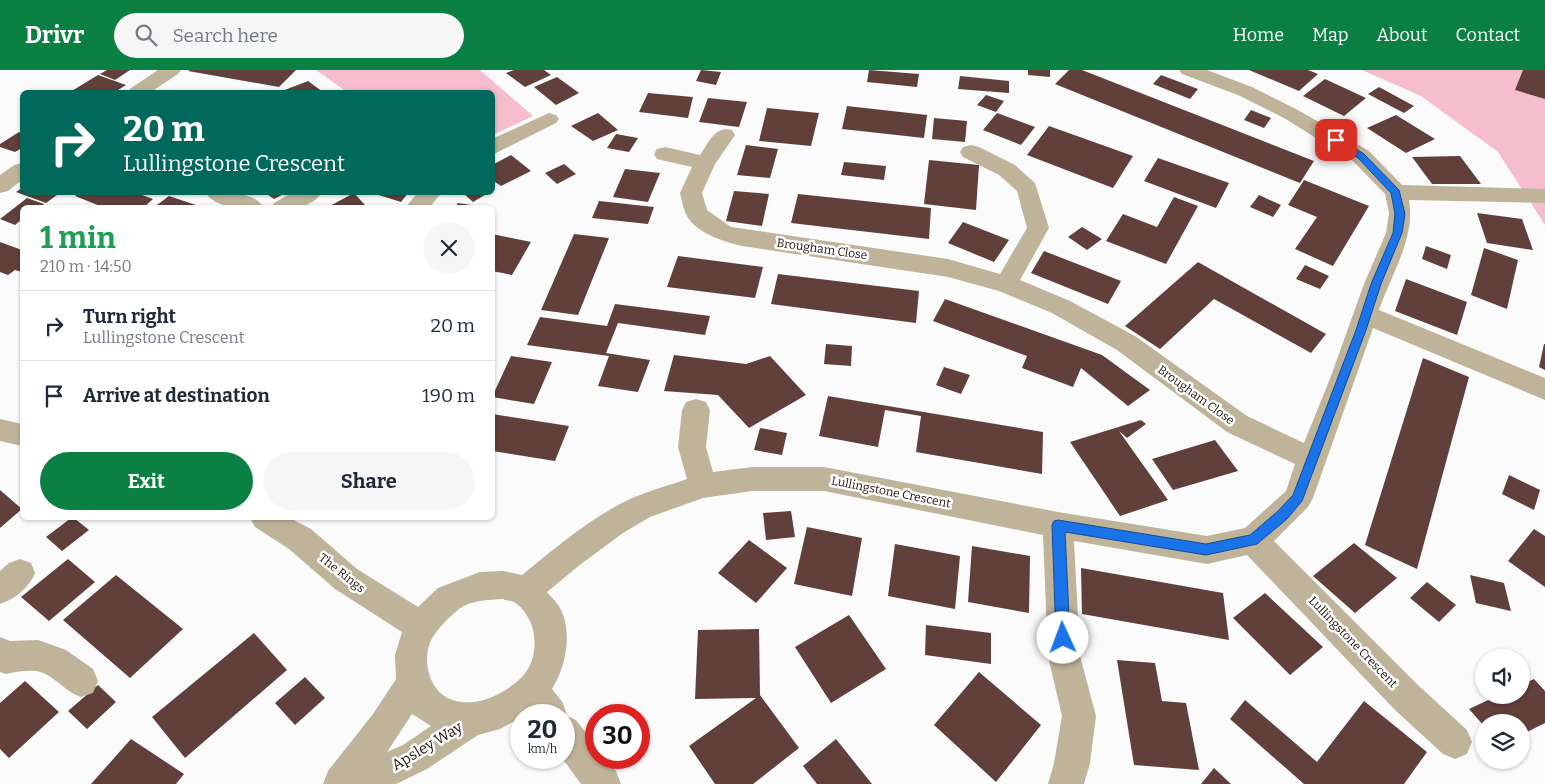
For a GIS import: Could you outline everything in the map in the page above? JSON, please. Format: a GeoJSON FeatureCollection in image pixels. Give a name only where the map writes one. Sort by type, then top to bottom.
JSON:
{"type":"FeatureCollection","features":[{"type":"Feature","properties":{"kind":"street"},"geometry":{"type":"LineString","coordinates":[[142,90],[171,70]]}},
{"type":"Feature","properties":{"kind":"street"},"geometry":{"type":"LineString","coordinates":[[1189,70],[1245,91],[1323,132],[1361,156],[1396,192],[1544,196]]}},
{"type":"Feature","properties":{"kind":"street"},"geometry":{"type":"LineString","coordinates":[[495,146],[549,118]]}},
{"type":"Feature","properties":{"kind":"street","name":"Brougham Close"},"geometry":{"type":"LineString","coordinates":[[725,135],[705,163],[691,193],[698,214],[723,233],[742,238],[948,268],[1006,284],[1062,307],[1126,343],[1237,424],[1311,459]]}},
{"type":"Feature","properties":{"kind":"street"},"geometry":{"type":"LineString","coordinates":[[513,137],[531,151]]}},
{"type":"Feature","properties":{"kind":"street"},"geometry":{"type":"LineString","coordinates":[[970,152],[1007,170],[1027,188],[1038,228],[1006,284]]}},
{"type":"Feature","properties":{"kind":"street"},"geometry":{"type":"LineString","coordinates":[[665,154],[705,163]]}},
{"type":"Feature","properties":{"kind":"street","name":"Lullingstone Crescent"},"geometry":{"type":"LineString","coordinates":[[526,591],[570,554],[612,524],[640,508],[703,486],[752,479],[824,479],[1058,525],[1206,550],[1253,540],[1282,515],[1298,498],[1311,459],[1367,315],[1376,284],[1398,233],[1400,214],[1396,192]]}},
{"type":"Feature","properties":{"kind":"street"},"geometry":{"type":"LineString","coordinates":[[223,195],[245,205]]}},
{"type":"Feature","properties":{"kind":"street"},"geometry":{"type":"LineString","coordinates":[[288,205],[306,195]]}},
{"type":"Feature","properties":{"kind":"street"},"geometry":{"type":"LineString","coordinates":[[419,205],[428,195]]}},
{"type":"Feature","properties":{"kind":"street"},"geometry":{"type":"LineString","coordinates":[[1367,315],[1545,389]]}},
{"type":"Feature","properties":{"kind":"street"},"geometry":{"type":"LineString","coordinates":[[696,410],[692,447],[703,486]]}},
{"type":"Feature","properties":{"kind":"street"},"geometry":{"type":"LineString","coordinates":[[0,430],[20,435]]}},
{"type":"Feature","properties":{"kind":"street","name":"The Rings"},"geometry":{"type":"LineString","coordinates":[[268,520],[300,539],[346,579],[420,626]]}},
{"type":"Feature","properties":{"kind":"street"},"geometry":{"type":"LineString","coordinates":[[1058,525],[1064,656],[1079,716],[1072,762],[1066,784]]}},
{"type":"Feature","properties":{"kind":"street","name":"Lullingstone Crescent"},"geometry":{"type":"LineString","coordinates":[[1253,540],[1406,697],[1455,742]]}},
{"type":"Feature","properties":{"kind":"street"},"geometry":{"type":"LineString","coordinates":[[504,585],[526,591],[548,617],[551,649],[543,673],[542,702],[470,720],[444,715],[424,702],[413,683],[411,655],[420,626],[449,598],[480,586],[504,585]]}},
{"type":"Feature","properties":{"kind":"street"},"geometry":{"type":"LineString","coordinates":[[2,656],[43,656],[55,660],[81,681]]}},
{"type":"Feature","properties":{"kind":"street"},"geometry":{"type":"LineString","coordinates":[[341,784],[385,726],[413,683]]}},
{"type":"Feature","properties":{"kind":"street","name":"Apsley Way"},"geometry":{"type":"LineString","coordinates":[[357,784],[415,757],[470,720]]}},
{"type":"Feature","properties":{"kind":"street"},"geometry":{"type":"LineString","coordinates":[[575,747],[603,784]]}},
{"type":"Feature","properties":{"kind":"shaded area"},"geometry":{"type":"Polygon","coordinates":[[[316,70],[480,70],[533,116],[495,134],[495,90],[344,90],[316,70]]]}},
{"type":"Feature","properties":{"kind":"shaded area"},"geometry":{"type":"Polygon","coordinates":[[[1362,70],[1545,70],[1545,225],[1498,152],[1421,96],[1362,70]]]}},
{"type":"Feature","properties":{"kind":"building"},"geometry":{"type":"Polygon","coordinates":[[[107,70],[130,70],[115,80],[100,74],[107,70]]]}},
{"type":"Feature","properties":{"kind":"building"},"geometry":{"type":"Polygon","coordinates":[[[296,70],[279,87],[188,71],[296,70]]]}},
{"type":"Feature","properties":{"kind":"building"},"geometry":{"type":"Polygon","coordinates":[[[514,70],[544,70],[551,75],[525,87],[506,73],[514,70]]]}},
{"type":"Feature","properties":{"kind":"building"},"geometry":{"type":"Polygon","coordinates":[[[701,70],[721,72],[716,85],[696,81],[701,70]]]}},
{"type":"Feature","properties":{"kind":"building"},"geometry":{"type":"Polygon","coordinates":[[[869,70],[919,74],[917,87],[867,82],[869,70]]]}},
{"type":"Feature","properties":{"kind":"building"},"geometry":{"type":"Polygon","coordinates":[[[1028,70],[1050,70],[1050,77],[1028,75],[1028,70]]]}},
{"type":"Feature","properties":{"kind":"building"},"geometry":{"type":"Polygon","coordinates":[[[1069,70],[1082,70],[1314,161],[1300,183],[1055,84],[1069,70]]]}},
{"type":"Feature","properties":{"kind":"building"},"geometry":{"type":"Polygon","coordinates":[[[1249,70],[1308,70],[1318,74],[1299,91],[1249,70]]]}},
{"type":"Feature","properties":{"kind":"building"},"geometry":{"type":"Polygon","coordinates":[[[1523,70],[1545,70],[1545,99],[1515,90],[1523,70]]]}},
{"type":"Feature","properties":{"kind":"building"},"geometry":{"type":"Polygon","coordinates":[[[98,75],[126,85],[118,90],[73,90],[98,75]]]}},
{"type":"Feature","properties":{"kind":"building"},"geometry":{"type":"Polygon","coordinates":[[[1161,75],[1198,89],[1190,99],[1153,84],[1161,75]]]}},
{"type":"Feature","properties":{"kind":"building"},"geometry":{"type":"Polygon","coordinates":[[[960,76],[1009,81],[1009,93],[958,89],[960,76]]]}},
{"type":"Feature","properties":{"kind":"building"},"geometry":{"type":"Polygon","coordinates":[[[557,77],[579,93],[556,105],[534,87],[557,77]]]}},
{"type":"Feature","properties":{"kind":"building"},"geometry":{"type":"Polygon","coordinates":[[[1325,79],[1366,98],[1344,116],[1303,96],[1325,79]]]}},
{"type":"Feature","properties":{"kind":"building"},"geometry":{"type":"Polygon","coordinates":[[[308,81],[320,90],[285,90],[308,81]]]}},
{"type":"Feature","properties":{"kind":"building"},"geometry":{"type":"Polygon","coordinates":[[[1379,87],[1414,106],[1404,113],[1368,94],[1379,87]]]}},
{"type":"Feature","properties":{"kind":"building"},"geometry":{"type":"Polygon","coordinates":[[[648,93],[693,97],[688,118],[639,112],[648,93]]]}},
{"type":"Feature","properties":{"kind":"building"},"geometry":{"type":"Polygon","coordinates":[[[986,95],[1004,101],[996,112],[977,105],[986,95]]]}},
{"type":"Feature","properties":{"kind":"building"},"geometry":{"type":"Polygon","coordinates":[[[708,98],[747,102],[739,127],[699,122],[708,98]]]}},
{"type":"Feature","properties":{"kind":"building"},"geometry":{"type":"Polygon","coordinates":[[[847,106],[927,115],[924,138],[842,129],[847,106]]]}},
{"type":"Feature","properties":{"kind":"building"},"geometry":{"type":"Polygon","coordinates":[[[767,108],[819,113],[811,146],[759,141],[767,108]]]}},
{"type":"Feature","properties":{"kind":"building"},"geometry":{"type":"Polygon","coordinates":[[[1251,110],[1271,118],[1264,128],[1244,120],[1251,110]]]}},
{"type":"Feature","properties":{"kind":"building"},"geometry":{"type":"Polygon","coordinates":[[[598,113],[618,130],[593,141],[571,126],[598,113]]]}},
{"type":"Feature","properties":{"kind":"building"},"geometry":{"type":"Polygon","coordinates":[[[997,113],[1035,127],[1021,145],[983,130],[997,113]]]}},
{"type":"Feature","properties":{"kind":"building"},"geometry":{"type":"Polygon","coordinates":[[[1396,115],[1435,139],[1406,153],[1367,128],[1396,115]]]}},
{"type":"Feature","properties":{"kind":"building"},"geometry":{"type":"Polygon","coordinates":[[[934,118],[967,121],[965,142],[932,139],[934,118]]]}},
{"type":"Feature","properties":{"kind":"building"},"geometry":{"type":"Polygon","coordinates":[[[1049,126],[1133,156],[1113,188],[1027,155],[1049,126]]]}},
{"type":"Feature","properties":{"kind":"building"},"geometry":{"type":"Polygon","coordinates":[[[20,133],[20,149],[15,152],[0,147],[0,144],[20,133]]]}},
{"type":"Feature","properties":{"kind":"building"},"geometry":{"type":"Polygon","coordinates":[[[616,134],[638,138],[629,152],[607,148],[616,134]]]}},
{"type":"Feature","properties":{"kind":"building"},"geometry":{"type":"Polygon","coordinates":[[[746,145],[778,149],[770,178],[737,175],[746,145]]]}},
{"type":"Feature","properties":{"kind":"building"},"geometry":{"type":"Polygon","coordinates":[[[511,155],[531,171],[501,186],[495,182],[495,163],[511,155]]]}},
{"type":"Feature","properties":{"kind":"building"},"geometry":{"type":"Polygon","coordinates":[[[1460,156],[1481,184],[1432,184],[1412,157],[1460,156]]]}},
{"type":"Feature","properties":{"kind":"building"},"geometry":{"type":"Polygon","coordinates":[[[1158,158],[1229,183],[1216,208],[1144,181],[1158,158]]]}},
{"type":"Feature","properties":{"kind":"building"},"geometry":{"type":"Polygon","coordinates":[[[929,160],[979,165],[976,210],[924,204],[929,160]]]}},
{"type":"Feature","properties":{"kind":"building"},"geometry":{"type":"Polygon","coordinates":[[[844,162],[886,166],[884,180],[841,175],[844,162]]]}},
{"type":"Feature","properties":{"kind":"building"},"geometry":{"type":"Polygon","coordinates":[[[564,164],[576,174],[557,184],[545,173],[564,164]]]}},
{"type":"Feature","properties":{"kind":"building"},"geometry":{"type":"Polygon","coordinates":[[[625,169],[660,173],[648,202],[613,197],[625,169]]]}},
{"type":"Feature","properties":{"kind":"building"},"geometry":{"type":"Polygon","coordinates":[[[1304,180],[1369,206],[1333,266],[1295,249],[1317,217],[1288,205],[1304,180]]]}},
{"type":"Feature","properties":{"kind":"building"},"geometry":{"type":"Polygon","coordinates":[[[734,191],[769,194],[762,226],[726,221],[734,191]]]}},
{"type":"Feature","properties":{"kind":"building"},"geometry":{"type":"Polygon","coordinates":[[[798,194],[931,208],[929,239],[791,223],[798,194]]]}},
{"type":"Feature","properties":{"kind":"building"},"geometry":{"type":"Polygon","coordinates":[[[24,195],[57,195],[46,203],[24,195]]]}},
{"type":"Feature","properties":{"kind":"building"},"geometry":{"type":"Polygon","coordinates":[[[142,195],[153,199],[146,205],[98,205],[75,196],[142,195]]]}},
{"type":"Feature","properties":{"kind":"building"},"geometry":{"type":"Polygon","coordinates":[[[268,195],[282,195],[274,199],[268,195]]]}},
{"type":"Feature","properties":{"kind":"building"},"geometry":{"type":"Polygon","coordinates":[[[350,195],[356,195],[365,205],[332,205],[350,195]]]}},
{"type":"Feature","properties":{"kind":"building"},"geometry":{"type":"Polygon","coordinates":[[[379,195],[407,195],[401,202],[379,195]]]}},
{"type":"Feature","properties":{"kind":"building"},"geometry":{"type":"Polygon","coordinates":[[[465,195],[485,195],[473,202],[465,195]]]}},
{"type":"Feature","properties":{"kind":"building"},"geometry":{"type":"Polygon","coordinates":[[[1259,195],[1281,205],[1273,217],[1250,207],[1259,195]]]}},
{"type":"Feature","properties":{"kind":"building"},"geometry":{"type":"Polygon","coordinates":[[[169,196],[196,205],[157,205],[169,196]]]}},
{"type":"Feature","properties":{"kind":"building"},"geometry":{"type":"Polygon","coordinates":[[[1174,197],[1198,206],[1166,264],[1106,241],[1123,214],[1157,227],[1174,197]]]}},
{"type":"Feature","properties":{"kind":"building"},"geometry":{"type":"Polygon","coordinates":[[[27,198],[44,204],[20,205],[20,221],[15,225],[0,219],[27,198]]]}},
{"type":"Feature","properties":{"kind":"building"},"geometry":{"type":"Polygon","coordinates":[[[599,201],[654,207],[648,224],[592,218],[599,201]]]}},
{"type":"Feature","properties":{"kind":"building"},"geometry":{"type":"Polygon","coordinates":[[[1477,213],[1522,219],[1533,250],[1487,243],[1477,213]]]}},
{"type":"Feature","properties":{"kind":"building"},"geometry":{"type":"Polygon","coordinates":[[[963,222],[1009,240],[994,262],[948,243],[963,222]]]}},
{"type":"Feature","properties":{"kind":"building"},"geometry":{"type":"Polygon","coordinates":[[[1082,227],[1102,239],[1087,250],[1068,237],[1082,227]]]}},
{"type":"Feature","properties":{"kind":"building"},"geometry":{"type":"Polygon","coordinates":[[[574,234],[609,238],[578,315],[541,310],[574,234]]]}},
{"type":"Feature","properties":{"kind":"building"},"geometry":{"type":"Polygon","coordinates":[[[495,235],[531,242],[512,275],[495,272],[495,235]]]}},
{"type":"Feature","properties":{"kind":"building"},"geometry":{"type":"Polygon","coordinates":[[[0,242],[20,249],[20,271],[15,270],[8,275],[0,272],[0,242]]]}},
{"type":"Feature","properties":{"kind":"building"},"geometry":{"type":"Polygon","coordinates":[[[1426,246],[1451,255],[1447,269],[1422,259],[1426,246]]]}},
{"type":"Feature","properties":{"kind":"building"},"geometry":{"type":"Polygon","coordinates":[[[1484,248],[1518,260],[1507,309],[1471,295],[1484,248]]]}},
{"type":"Feature","properties":{"kind":"building"},"geometry":{"type":"Polygon","coordinates":[[[1044,251],[1121,281],[1108,304],[1031,273],[1044,251]]]}},
{"type":"Feature","properties":{"kind":"building"},"geometry":{"type":"Polygon","coordinates":[[[678,256],[763,267],[755,298],[667,287],[678,256]]]}},
{"type":"Feature","properties":{"kind":"building"},"geometry":{"type":"Polygon","coordinates":[[[1198,262],[1326,334],[1311,353],[1214,299],[1160,349],[1125,326],[1198,262]]]}},
{"type":"Feature","properties":{"kind":"building"},"geometry":{"type":"Polygon","coordinates":[[[1305,265],[1329,276],[1320,289],[1296,279],[1305,265]]]}},
{"type":"Feature","properties":{"kind":"building"},"geometry":{"type":"Polygon","coordinates":[[[778,274],[919,291],[916,323],[771,304],[778,274]]]}},
{"type":"Feature","properties":{"kind":"building"},"geometry":{"type":"Polygon","coordinates":[[[1406,279],[1467,302],[1457,335],[1395,311],[1406,279]]]}},
{"type":"Feature","properties":{"kind":"building"},"geometry":{"type":"Polygon","coordinates":[[[945,299],[1102,355],[1150,390],[1128,406],[1081,368],[1073,387],[1022,368],[1027,356],[933,321],[945,299]]]}},
{"type":"Feature","properties":{"kind":"building"},"geometry":{"type":"Polygon","coordinates":[[[615,304],[710,316],[705,335],[618,323],[606,353],[650,360],[638,392],[598,386],[609,356],[527,345],[540,317],[607,326],[615,304]]]}},
{"type":"Feature","properties":{"kind":"building"},"geometry":{"type":"Polygon","coordinates":[[[826,344],[852,346],[851,366],[824,364],[826,344]]]}},
{"type":"Feature","properties":{"kind":"building"},"geometry":{"type":"Polygon","coordinates":[[[1545,344],[1545,370],[1539,367],[1545,344]]]}},
{"type":"Feature","properties":{"kind":"building"},"geometry":{"type":"Polygon","coordinates":[[[674,355],[746,364],[770,356],[806,395],[749,428],[718,395],[664,391],[674,355]]]}},
{"type":"Feature","properties":{"kind":"building"},"geometry":{"type":"Polygon","coordinates":[[[511,356],[552,362],[534,404],[495,398],[495,391],[511,356]]]}},
{"type":"Feature","properties":{"kind":"building"},"geometry":{"type":"Polygon","coordinates":[[[1423,358],[1469,377],[1417,569],[1365,545],[1423,358]]]}},
{"type":"Feature","properties":{"kind":"building"},"geometry":{"type":"Polygon","coordinates":[[[944,367],[970,375],[961,394],[936,385],[944,367]]]}},
{"type":"Feature","properties":{"kind":"building"},"geometry":{"type":"Polygon","coordinates":[[[828,396],[1043,432],[1042,474],[916,452],[921,416],[885,410],[878,447],[819,436],[828,396]]]}},
{"type":"Feature","properties":{"kind":"building"},"geometry":{"type":"Polygon","coordinates":[[[495,414],[569,426],[555,461],[495,451],[495,414]]]}},
{"type":"Feature","properties":{"kind":"building"},"geometry":{"type":"Polygon","coordinates":[[[1141,420],[1146,424],[1127,438],[1119,431],[1168,500],[1120,516],[1070,442],[1141,420]]]}},
{"type":"Feature","properties":{"kind":"building"},"geometry":{"type":"Polygon","coordinates":[[[760,428],[787,433],[782,455],[754,450],[760,428]]]}},
{"type":"Feature","properties":{"kind":"building"},"geometry":{"type":"Polygon","coordinates":[[[1215,440],[1238,471],[1173,490],[1152,459],[1215,440]]]}},
{"type":"Feature","properties":{"kind":"building"},"geometry":{"type":"Polygon","coordinates":[[[1509,475],[1540,490],[1534,510],[1502,494],[1509,475]]]}},
{"type":"Feature","properties":{"kind":"building"},"geometry":{"type":"Polygon","coordinates":[[[0,490],[20,507],[20,511],[0,528],[0,490]]]}},
{"type":"Feature","properties":{"kind":"building"},"geometry":{"type":"Polygon","coordinates":[[[791,511],[795,537],[766,540],[763,513],[791,511]]]}},
{"type":"Feature","properties":{"kind":"building"},"geometry":{"type":"Polygon","coordinates":[[[68,520],[76,520],[89,530],[62,551],[46,537],[68,520]]]}},
{"type":"Feature","properties":{"kind":"building"},"geometry":{"type":"Polygon","coordinates":[[[807,527],[862,538],[852,596],[794,584],[807,527]]]}},
{"type":"Feature","properties":{"kind":"building"},"geometry":{"type":"Polygon","coordinates":[[[1534,529],[1545,536],[1545,587],[1508,561],[1534,529]]]}},
{"type":"Feature","properties":{"kind":"building"},"geometry":{"type":"Polygon","coordinates":[[[749,540],[787,568],[756,603],[718,573],[749,540]]]}},
{"type":"Feature","properties":{"kind":"building"},"geometry":{"type":"Polygon","coordinates":[[[1354,543],[1397,578],[1355,613],[1313,576],[1354,543]]]}},
{"type":"Feature","properties":{"kind":"building"},"geometry":{"type":"Polygon","coordinates":[[[895,544],[960,556],[955,609],[888,596],[895,544]]]}},
{"type":"Feature","properties":{"kind":"building"},"geometry":{"type":"Polygon","coordinates":[[[972,546],[1030,556],[1029,613],[968,602],[972,546]]]}},
{"type":"Feature","properties":{"kind":"building"},"geometry":{"type":"Polygon","coordinates":[[[68,559],[95,582],[49,621],[21,597],[68,559]]]}},
{"type":"Feature","properties":{"kind":"building"},"geometry":{"type":"Polygon","coordinates":[[[1081,568],[1223,593],[1229,640],[1082,614],[1081,568]]]}},
{"type":"Feature","properties":{"kind":"building"},"geometry":{"type":"Polygon","coordinates":[[[116,575],[183,629],[130,678],[63,620],[116,575]]]}},
{"type":"Feature","properties":{"kind":"building"},"geometry":{"type":"Polygon","coordinates":[[[1470,575],[1504,583],[1511,611],[1476,603],[1470,575]]]}},
{"type":"Feature","properties":{"kind":"building"},"geometry":{"type":"Polygon","coordinates":[[[1427,582],[1456,605],[1439,622],[1410,598],[1427,582]]]}},
{"type":"Feature","properties":{"kind":"building"},"geometry":{"type":"Polygon","coordinates":[[[1265,593],[1323,647],[1290,675],[1233,618],[1265,593]]]}},
{"type":"Feature","properties":{"kind":"building"},"geometry":{"type":"Polygon","coordinates":[[[849,615],[886,669],[831,703],[795,647],[849,615]]]}},
{"type":"Feature","properties":{"kind":"building"},"geometry":{"type":"Polygon","coordinates":[[[926,625],[991,633],[991,664],[925,655],[926,625]]]}},
{"type":"Feature","properties":{"kind":"building"},"geometry":{"type":"Polygon","coordinates":[[[759,629],[760,695],[799,748],[753,784],[715,784],[689,746],[756,698],[695,699],[698,630],[759,629]]]}},
{"type":"Feature","properties":{"kind":"building"},"geometry":{"type":"Polygon","coordinates":[[[254,633],[287,670],[185,758],[152,717],[254,633]]]}},
{"type":"Feature","properties":{"kind":"building"},"geometry":{"type":"Polygon","coordinates":[[[1117,660],[1155,663],[1162,701],[1186,703],[1199,770],[1134,765],[1117,660]]]}},
{"type":"Feature","properties":{"kind":"building"},"geometry":{"type":"Polygon","coordinates":[[[979,672],[1041,725],[996,782],[934,725],[979,672]]]}},
{"type":"Feature","properties":{"kind":"building"},"geometry":{"type":"Polygon","coordinates":[[[305,677],[325,698],[295,725],[275,703],[305,677]]]}},
{"type":"Feature","properties":{"kind":"building"},"geometry":{"type":"Polygon","coordinates":[[[1534,679],[1545,691],[1545,723],[1530,730],[1530,714],[1475,714],[1475,716],[1469,709],[1480,704],[1530,704],[1530,681],[1534,679]]]}},
{"type":"Feature","properties":{"kind":"building"},"geometry":{"type":"Polygon","coordinates":[[[25,681],[59,712],[9,758],[0,749],[0,703],[25,681]]]}},
{"type":"Feature","properties":{"kind":"building"},"geometry":{"type":"Polygon","coordinates":[[[98,685],[116,702],[87,729],[68,711],[98,685]]]}},
{"type":"Feature","properties":{"kind":"building"},"geometry":{"type":"Polygon","coordinates":[[[1245,700],[1317,762],[1364,701],[1427,752],[1404,784],[1304,784],[1230,719],[1245,700]]]}},
{"type":"Feature","properties":{"kind":"building"},"geometry":{"type":"Polygon","coordinates":[[[131,739],[184,774],[176,784],[91,784],[131,739]]]}},
{"type":"Feature","properties":{"kind":"building"},"geometry":{"type":"Polygon","coordinates":[[[836,739],[872,784],[817,784],[803,766],[836,739]]]}},
{"type":"Feature","properties":{"kind":"building"},"geometry":{"type":"Polygon","coordinates":[[[1214,768],[1231,784],[1201,784],[1214,768]]]}},
{"type":"Feature","properties":{"kind":"route"},"geometry":{"type":"LineString","coordinates":[[1063,638],[1058,525],[1206,550],[1253,540],[1282,515],[1298,498],[1311,459],[1367,315],[1376,284],[1398,233],[1400,214],[1396,192],[1361,156],[1336,140]]}}]}
